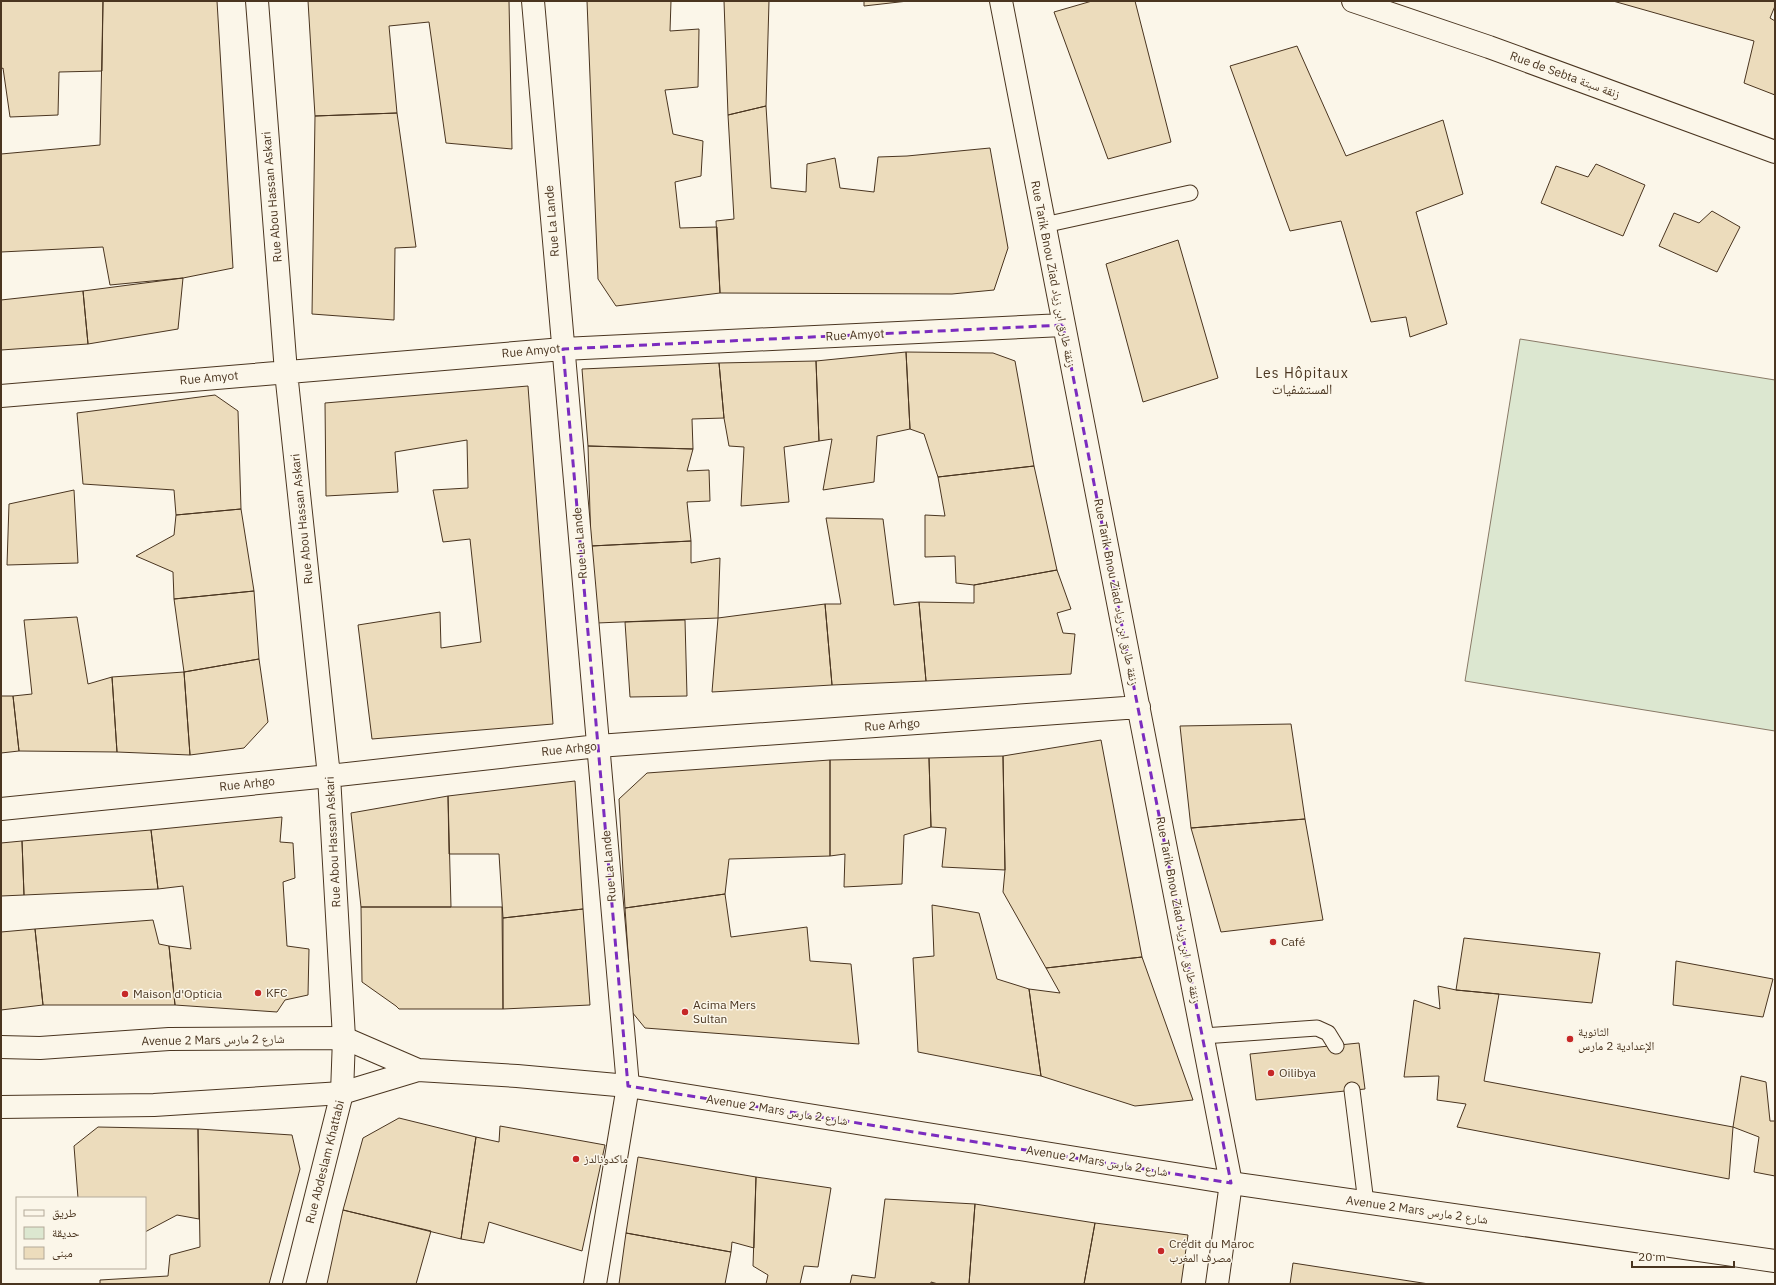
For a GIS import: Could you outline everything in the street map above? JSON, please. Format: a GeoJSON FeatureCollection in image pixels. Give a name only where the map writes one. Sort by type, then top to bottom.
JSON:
{"type":"FeatureCollection","features":[{"type":"Feature","properties":{"kind":"street","name":"Rue Abou Hassan Askari"},"geometry":{"type":"LineString","coordinates":[[257,1],[286,372],[329,776],[344,1038]]}},
{"type":"Feature","properties":{"kind":"street","name":"Rue La Lande"},"geometry":{"type":"LineString","coordinates":[[533,1],[628,1086],[595,1284]]}},
{"type":"Feature","properties":{"kind":"street","name":"Rue Tarik Bnou Ziad زنقة طارق ابن زياد"},"geometry":{"type":"LineString","coordinates":[[1001,1],[1231,1183],[1217,1284]]}},
{"type":"Feature","properties":{"kind":"street","name":"Rue de Sebta زنقة سبتة"},"geometry":{"type":"LineString","coordinates":[[1353,1],[1489,47],[1775,152]]}},
{"type":"Feature","properties":{"kind":"street","name":"Rue Amyot"},"geometry":{"type":"LineString","coordinates":[[1,396],[563,349],[1063,325]]}},
{"type":"Feature","properties":{"kind":"street","name":"Rue Arhgo"},"geometry":{"type":"LineString","coordinates":[[1,809],[329,776],[598,746],[1138,707]]}},
{"type":"Feature","properties":{"kind":"street","name":"Avenue 2 Mars شارع 2 مارس"},"geometry":{"type":"LineString","coordinates":[[1,1047],[40,1048],[169,1039],[344,1038],[418,1070]]}},
{"type":"Feature","properties":{"kind":"street","name":"Rue Abdeslam Khattabi"},"geometry":{"type":"LineString","coordinates":[[294,1284],[342,1092],[344,1038]]}},
{"type":"Feature","properties":{"kind":"street","name":"Avenue 2 Mars شارع 2 مارس"},"geometry":{"type":"LineString","coordinates":[[1,1107],[154,1106],[342,1092],[418,1070],[517,1076],[628,1086],[1231,1183],[1775,1261]]}},
{"type":"Feature","properties":{"kind":"lane"},"geometry":{"type":"LineString","coordinates":[[1044,225],[1190,193]]}},
{"type":"Feature","properties":{"kind":"lane"},"geometry":{"type":"LineString","coordinates":[[1202,1036],[1317,1028],[1328,1033],[1336,1046]]}},
{"type":"Feature","properties":{"kind":"lane"},"geometry":{"type":"LineString","coordinates":[[1352,1090],[1366,1203]]}},
{"type":"Feature","properties":{"kind":"highlighted area"},"geometry":{"type":"Polygon","coordinates":[[[1063,325],[1231,1183],[628,1086],[563,349],[1063,325]]]}},
{"type":"Feature","properties":{"kind":"green space"},"geometry":{"type":"Polygon","coordinates":[[[1520,339],[1775,380],[1775,731],[1465,681],[1520,339]]]}},
{"type":"Feature","properties":{"kind":"building"},"geometry":{"type":"Polygon","coordinates":[[[1,1],[103,1],[102,71],[59,72],[58,115],[10,117],[3,68],[1,69],[1,1]]]}},
{"type":"Feature","properties":{"kind":"building"},"geometry":{"type":"Polygon","coordinates":[[[103,1],[217,1],[233,268],[183,278],[110,285],[103,247],[1,252],[1,154],[100,145],[103,1]]]}},
{"type":"Feature","properties":{"kind":"building"},"geometry":{"type":"Polygon","coordinates":[[[308,1],[509,1],[512,149],[446,143],[429,22],[389,26],[397,113],[315,116],[308,1]]]}},
{"type":"Feature","properties":{"kind":"building"},"geometry":{"type":"Polygon","coordinates":[[[587,1],[671,1],[670,31],[699,29],[698,87],[665,90],[673,134],[703,141],[701,176],[675,182],[680,228],[717,227],[720,293],[616,306],[598,279],[587,1]]]}},
{"type":"Feature","properties":{"kind":"building"},"geometry":{"type":"Polygon","coordinates":[[[724,1],[769,1],[766,106],[728,115],[724,1]]]}},
{"type":"Feature","properties":{"kind":"building"},"geometry":{"type":"Polygon","coordinates":[[[864,1],[908,1],[864,6],[864,1]]]}},
{"type":"Feature","properties":{"kind":"building"},"geometry":{"type":"Polygon","coordinates":[[[1092,1],[1135,1],[1171,142],[1108,159],[1054,12],[1092,1]]]}},
{"type":"Feature","properties":{"kind":"building"},"geometry":{"type":"Polygon","coordinates":[[[1613,1],[1775,1],[1775,6],[1770,18],[1775,21],[1775,95],[1744,83],[1754,41],[1613,1]]]}},
{"type":"Feature","properties":{"kind":"building"},"geometry":{"type":"Polygon","coordinates":[[[1297,46],[1346,156],[1443,120],[1463,194],[1416,212],[1447,324],[1410,337],[1406,317],[1371,322],[1341,221],[1290,231],[1230,66],[1297,46]]]}},
{"type":"Feature","properties":{"kind":"building"},"geometry":{"type":"Polygon","coordinates":[[[766,106],[771,188],[806,192],[807,164],[835,158],[840,188],[874,192],[878,157],[907,156],[990,148],[1008,248],[994,290],[952,294],[720,293],[716,221],[734,219],[728,115],[766,106]]]}},
{"type":"Feature","properties":{"kind":"building"},"geometry":{"type":"Polygon","coordinates":[[[397,113],[416,247],[395,248],[394,320],[312,314],[315,116],[397,113]]]}},
{"type":"Feature","properties":{"kind":"building"},"geometry":{"type":"Polygon","coordinates":[[[1596,164],[1645,185],[1623,236],[1541,203],[1556,166],[1588,177],[1596,164]]]}},
{"type":"Feature","properties":{"kind":"building"},"geometry":{"type":"Polygon","coordinates":[[[1712,211],[1740,227],[1717,272],[1659,246],[1674,213],[1699,223],[1712,211]]]}},
{"type":"Feature","properties":{"kind":"building"},"geometry":{"type":"Polygon","coordinates":[[[1178,240],[1218,378],[1143,402],[1106,264],[1178,240]]]}},
{"type":"Feature","properties":{"kind":"building"},"geometry":{"type":"Polygon","coordinates":[[[183,278],[178,329],[88,344],[83,291],[183,278]]]}},
{"type":"Feature","properties":{"kind":"building"},"geometry":{"type":"Polygon","coordinates":[[[83,291],[88,344],[1,350],[1,300],[83,291]]]}},
{"type":"Feature","properties":{"kind":"building"},"geometry":{"type":"Polygon","coordinates":[[[906,352],[910,429],[877,436],[874,482],[823,490],[832,439],[819,441],[816,361],[906,352]]]}},
{"type":"Feature","properties":{"kind":"building"},"geometry":{"type":"Polygon","coordinates":[[[906,352],[993,353],[1015,361],[1034,466],[938,477],[924,434],[910,429],[906,352]]]}},
{"type":"Feature","properties":{"kind":"building"},"geometry":{"type":"Polygon","coordinates":[[[816,361],[819,441],[784,447],[789,502],[741,506],[744,447],[729,446],[724,418],[719,363],[816,361]]]}},
{"type":"Feature","properties":{"kind":"building"},"geometry":{"type":"Polygon","coordinates":[[[719,363],[724,418],[692,419],[693,449],[588,446],[582,369],[719,363]]]}},
{"type":"Feature","properties":{"kind":"building"},"geometry":{"type":"Polygon","coordinates":[[[528,386],[553,724],[372,739],[358,625],[440,612],[441,648],[481,642],[470,539],[443,542],[433,490],[468,488],[467,440],[395,452],[398,492],[326,496],[325,403],[528,386]]]}},
{"type":"Feature","properties":{"kind":"building"},"geometry":{"type":"Polygon","coordinates":[[[215,395],[238,411],[241,509],[176,515],[174,490],[83,484],[77,413],[215,395]]]}},
{"type":"Feature","properties":{"kind":"building"},"geometry":{"type":"Polygon","coordinates":[[[588,446],[693,449],[687,471],[709,470],[710,501],[687,502],[691,541],[591,546],[588,446]]]}},
{"type":"Feature","properties":{"kind":"building"},"geometry":{"type":"Polygon","coordinates":[[[1034,466],[1057,570],[974,585],[956,583],[955,556],[925,557],[925,515],[945,516],[938,477],[1034,466]]]}},
{"type":"Feature","properties":{"kind":"building"},"geometry":{"type":"Polygon","coordinates":[[[74,490],[78,563],[7,565],[9,504],[74,490]]]}},
{"type":"Feature","properties":{"kind":"building"},"geometry":{"type":"Polygon","coordinates":[[[241,509],[254,591],[174,599],[173,572],[136,556],[174,535],[176,515],[241,509]]]}},
{"type":"Feature","properties":{"kind":"building"},"geometry":{"type":"Polygon","coordinates":[[[826,518],[883,519],[894,605],[919,602],[926,681],[832,685],[825,604],[841,604],[826,518]]]}},
{"type":"Feature","properties":{"kind":"building"},"geometry":{"type":"Polygon","coordinates":[[[691,541],[691,563],[720,558],[718,618],[597,623],[591,546],[691,541]]]}},
{"type":"Feature","properties":{"kind":"building"},"geometry":{"type":"Polygon","coordinates":[[[1057,570],[1071,609],[1057,613],[1063,633],[1075,634],[1071,674],[926,681],[919,602],[974,603],[974,585],[1057,570]]]}},
{"type":"Feature","properties":{"kind":"building"},"geometry":{"type":"Polygon","coordinates":[[[254,591],[259,659],[184,672],[174,599],[254,591]]]}},
{"type":"Feature","properties":{"kind":"building"},"geometry":{"type":"Polygon","coordinates":[[[825,604],[832,685],[712,692],[718,618],[825,604]]]}},
{"type":"Feature","properties":{"kind":"building"},"geometry":{"type":"Polygon","coordinates":[[[77,617],[88,684],[112,677],[117,752],[19,751],[13,696],[32,694],[24,620],[77,617]]]}},
{"type":"Feature","properties":{"kind":"building"},"geometry":{"type":"Polygon","coordinates":[[[685,620],[687,696],[630,697],[625,622],[685,620]]]}},
{"type":"Feature","properties":{"kind":"building"},"geometry":{"type":"Polygon","coordinates":[[[259,659],[268,722],[244,748],[190,755],[184,672],[259,659]]]}},
{"type":"Feature","properties":{"kind":"building"},"geometry":{"type":"Polygon","coordinates":[[[184,672],[190,755],[117,752],[112,677],[184,672]]]}},
{"type":"Feature","properties":{"kind":"building"},"geometry":{"type":"Polygon","coordinates":[[[1,696],[13,696],[19,751],[1,753],[1,696]]]}},
{"type":"Feature","properties":{"kind":"building"},"geometry":{"type":"Polygon","coordinates":[[[1291,724],[1305,819],[1191,828],[1180,726],[1291,724]]]}},
{"type":"Feature","properties":{"kind":"building"},"geometry":{"type":"Polygon","coordinates":[[[1101,740],[1142,957],[1046,968],[1003,892],[1005,870],[1003,756],[1101,740]]]}},
{"type":"Feature","properties":{"kind":"building"},"geometry":{"type":"Polygon","coordinates":[[[1003,756],[1005,870],[942,867],[946,828],[931,827],[929,758],[1003,756]]]}},
{"type":"Feature","properties":{"kind":"building"},"geometry":{"type":"Polygon","coordinates":[[[929,758],[931,827],[904,835],[902,884],[844,887],[845,854],[830,856],[830,760],[929,758]]]}},
{"type":"Feature","properties":{"kind":"building"},"geometry":{"type":"Polygon","coordinates":[[[830,760],[830,856],[729,859],[725,894],[625,908],[619,799],[647,773],[830,760]]]}},
{"type":"Feature","properties":{"kind":"building"},"geometry":{"type":"Polygon","coordinates":[[[575,781],[583,909],[503,918],[499,854],[449,854],[448,796],[575,781]]]}},
{"type":"Feature","properties":{"kind":"building"},"geometry":{"type":"Polygon","coordinates":[[[448,796],[451,907],[361,907],[351,813],[448,796]]]}},
{"type":"Feature","properties":{"kind":"building"},"geometry":{"type":"Polygon","coordinates":[[[282,817],[280,842],[293,843],[295,878],[283,882],[287,946],[309,949],[308,995],[285,1000],[277,1012],[175,1005],[169,946],[191,949],[183,886],[158,889],[151,830],[282,817]]]}},
{"type":"Feature","properties":{"kind":"building"},"geometry":{"type":"Polygon","coordinates":[[[1305,819],[1323,920],[1221,932],[1191,828],[1305,819]]]}},
{"type":"Feature","properties":{"kind":"building"},"geometry":{"type":"Polygon","coordinates":[[[151,830],[158,889],[24,895],[22,841],[151,830]]]}},
{"type":"Feature","properties":{"kind":"building"},"geometry":{"type":"Polygon","coordinates":[[[22,841],[24,895],[1,896],[1,843],[22,841]]]}},
{"type":"Feature","properties":{"kind":"building"},"geometry":{"type":"Polygon","coordinates":[[[725,894],[731,937],[807,927],[810,961],[851,964],[859,1044],[645,1028],[632,1012],[625,908],[725,894]]]}},
{"type":"Feature","properties":{"kind":"building"},"geometry":{"type":"Polygon","coordinates":[[[932,905],[979,913],[997,979],[1029,989],[1041,1076],[918,1052],[913,958],[934,956],[932,905]]]}},
{"type":"Feature","properties":{"kind":"building"},"geometry":{"type":"Polygon","coordinates":[[[361,907],[502,907],[503,1009],[399,1009],[362,982],[361,907]]]}},
{"type":"Feature","properties":{"kind":"building"},"geometry":{"type":"Polygon","coordinates":[[[583,909],[590,1005],[503,1009],[503,918],[583,909]]]}},
{"type":"Feature","properties":{"kind":"building"},"geometry":{"type":"Polygon","coordinates":[[[153,920],[159,944],[169,946],[175,1005],[43,1005],[35,929],[153,920]]]}},
{"type":"Feature","properties":{"kind":"building"},"geometry":{"type":"Polygon","coordinates":[[[35,929],[43,1005],[1,1010],[1,932],[35,929]]]}},
{"type":"Feature","properties":{"kind":"building"},"geometry":{"type":"Polygon","coordinates":[[[1464,938],[1600,953],[1592,1003],[1456,990],[1464,938]]]}},
{"type":"Feature","properties":{"kind":"building"},"geometry":{"type":"Polygon","coordinates":[[[1142,957],[1193,1100],[1135,1106],[1041,1076],[1029,989],[1060,993],[1046,968],[1142,957]]]}},
{"type":"Feature","properties":{"kind":"building"},"geometry":{"type":"Polygon","coordinates":[[[1676,961],[1773,979],[1763,1017],[1673,1005],[1676,961]]]}},
{"type":"Feature","properties":{"kind":"building"},"geometry":{"type":"Polygon","coordinates":[[[1438,986],[1456,990],[1499,994],[1484,1081],[1733,1127],[1729,1179],[1457,1127],[1466,1104],[1437,1100],[1439,1076],[1404,1077],[1414,1000],[1440,1009],[1438,986]]]}},
{"type":"Feature","properties":{"kind":"building"},"geometry":{"type":"Polygon","coordinates":[[[1359,1043],[1365,1089],[1256,1100],[1250,1054],[1359,1043]]]}},
{"type":"Feature","properties":{"kind":"building"},"geometry":{"type":"Polygon","coordinates":[[[1741,1076],[1766,1082],[1770,1121],[1775,1121],[1775,1176],[1754,1172],[1759,1137],[1733,1127],[1741,1076]]]}},
{"type":"Feature","properties":{"kind":"building"},"geometry":{"type":"Polygon","coordinates":[[[399,1118],[476,1137],[461,1239],[343,1210],[363,1138],[399,1118]]]}},
{"type":"Feature","properties":{"kind":"building"},"geometry":{"type":"Polygon","coordinates":[[[500,1126],[605,1145],[582,1251],[489,1222],[484,1243],[461,1239],[476,1137],[499,1142],[500,1126]]]}},
{"type":"Feature","properties":{"kind":"building"},"geometry":{"type":"Polygon","coordinates":[[[98,1127],[198,1129],[199,1219],[177,1215],[146,1231],[146,1197],[78,1197],[74,1146],[98,1127]]]}},
{"type":"Feature","properties":{"kind":"building"},"geometry":{"type":"Polygon","coordinates":[[[198,1129],[292,1135],[300,1169],[269,1284],[100,1284],[100,1280],[168,1276],[170,1255],[200,1247],[198,1129]]]}},
{"type":"Feature","properties":{"kind":"building"},"geometry":{"type":"Polygon","coordinates":[[[638,1157],[756,1177],[754,1248],[732,1242],[731,1252],[626,1233],[638,1157]]]}},
{"type":"Feature","properties":{"kind":"building"},"geometry":{"type":"Polygon","coordinates":[[[756,1177],[831,1188],[818,1267],[804,1266],[800,1284],[766,1284],[768,1275],[753,1266],[756,1177]]]}},
{"type":"Feature","properties":{"kind":"building"},"geometry":{"type":"Polygon","coordinates":[[[885,1199],[975,1204],[969,1284],[938,1284],[931,1282],[931,1284],[850,1284],[852,1275],[875,1278],[885,1199]]]}},
{"type":"Feature","properties":{"kind":"building"},"geometry":{"type":"Polygon","coordinates":[[[975,1204],[1095,1223],[1084,1284],[969,1284],[975,1204]]]}},
{"type":"Feature","properties":{"kind":"building"},"geometry":{"type":"Polygon","coordinates":[[[343,1210],[431,1231],[416,1284],[327,1284],[343,1210]]]}},
{"type":"Feature","properties":{"kind":"building"},"geometry":{"type":"Polygon","coordinates":[[[1095,1223],[1188,1235],[1181,1284],[1084,1284],[1095,1223]]]}},
{"type":"Feature","properties":{"kind":"building"},"geometry":{"type":"Polygon","coordinates":[[[626,1233],[731,1252],[725,1284],[619,1284],[626,1233]]]}},
{"type":"Feature","properties":{"kind":"building"},"geometry":{"type":"Polygon","coordinates":[[[1293,1263],[1429,1284],[1290,1284],[1293,1263]]]}},
{"type":"Feature","properties":{"kind":"place","name":"Café"},"geometry":{"type":"Point","coordinates":[1273,942]}},
{"type":"Feature","properties":{"kind":"place","name":"KFC"},"geometry":{"type":"Point","coordinates":[258,993]}},
{"type":"Feature","properties":{"kind":"place","name":"Maison d'Opticia"},"geometry":{"type":"Point","coordinates":[125,994]}},
{"type":"Feature","properties":{"kind":"place","name":"Acima Mers Sultan"},"geometry":{"type":"Point","coordinates":[685,1012]}},
{"type":"Feature","properties":{"kind":"place","name":"الثانوية الإعدادية 2 مارس"},"geometry":{"type":"Point","coordinates":[1570,1039]}},
{"type":"Feature","properties":{"kind":"place","name":"Oilibya"},"geometry":{"type":"Point","coordinates":[1271,1073]}},
{"type":"Feature","properties":{"kind":"place","name":"ماكدونالدز"},"geometry":{"type":"Point","coordinates":[576,1159]}},
{"type":"Feature","properties":{"kind":"place","name":"Crédit du Maroc مصرف المغرب"},"geometry":{"type":"Point","coordinates":[1161,1251]}},
{"type":"Feature","properties":{"kind":"district","name":"Les Hôpitaux المستشفيات"},"geometry":{"type":"Point","coordinates":[1302,382]}}]}
